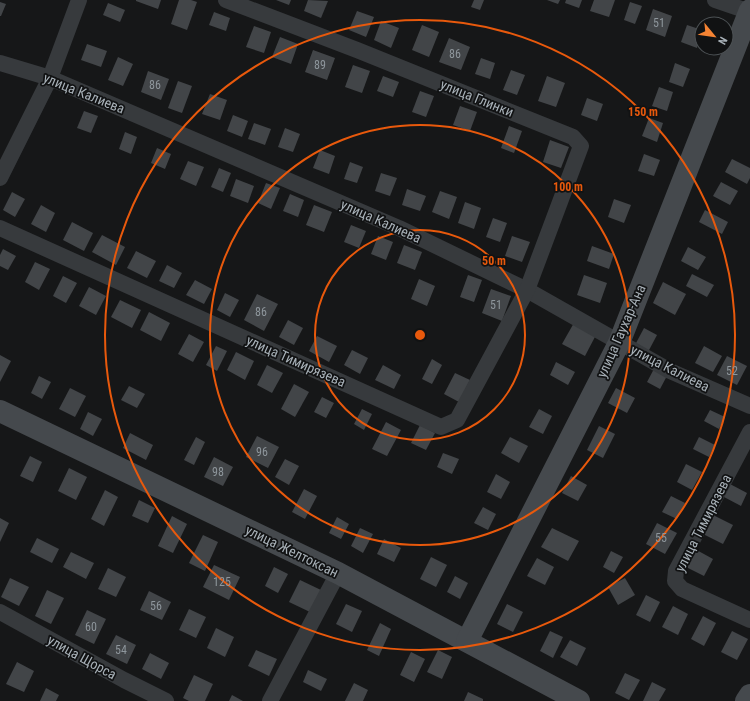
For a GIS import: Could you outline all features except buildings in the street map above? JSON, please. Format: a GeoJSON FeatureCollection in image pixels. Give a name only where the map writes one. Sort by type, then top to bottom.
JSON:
{"type":"FeatureCollection","features":[{"type":"Feature","properties":{"kind":"street"},"geometry":{"type":"LineString","coordinates":[[0,178],[50,78],[79,0]]}},
{"type":"Feature","properties":{"kind":"street","name":"улица Глинки"},"geometry":{"type":"LineString","coordinates":[[226,0],[357,50],[573,137],[581,146],[527,290]]}},
{"type":"Feature","properties":{"kind":"street"},"geometry":{"type":"LineString","coordinates":[[715,0],[750,11]]}},
{"type":"Feature","properties":{"kind":"street","name":"улица Гаухар-Ана"},"geometry":{"type":"LineString","coordinates":[[467,641],[619,343],[750,11]]}},
{"type":"Feature","properties":{"kind":"street","name":"улица Калиева"},"geometry":{"type":"LineString","coordinates":[[0,63],[50,78],[399,228],[527,290],[670,371],[750,406]]}},
{"type":"Feature","properties":{"kind":"street","name":"улица Тимирязева"},"geometry":{"type":"LineString","coordinates":[[0,228],[440,427],[457,420],[527,290]]}},
{"type":"Feature","properties":{"kind":"street","name":"улица Желтоксан"},"geometry":{"type":"LineString","coordinates":[[0,411],[338,573],[579,701]]}},
{"type":"Feature","properties":{"kind":"street","name":"улица Тимирязева"},"geometry":{"type":"LineString","coordinates":[[750,432],[676,571],[675,581],[682,589],[750,620]]}},
{"type":"Feature","properties":{"kind":"street"},"geometry":{"type":"LineString","coordinates":[[270,701],[338,573]]}},
{"type":"Feature","properties":{"kind":"street","name":"улица Щорса"},"geometry":{"type":"LineString","coordinates":[[0,612],[124,680],[166,701]]}},
{"type":"Feature","properties":{"kind":"street"},"geometry":{"type":"LineString","coordinates":[[746,701],[750,695]]}}]}
